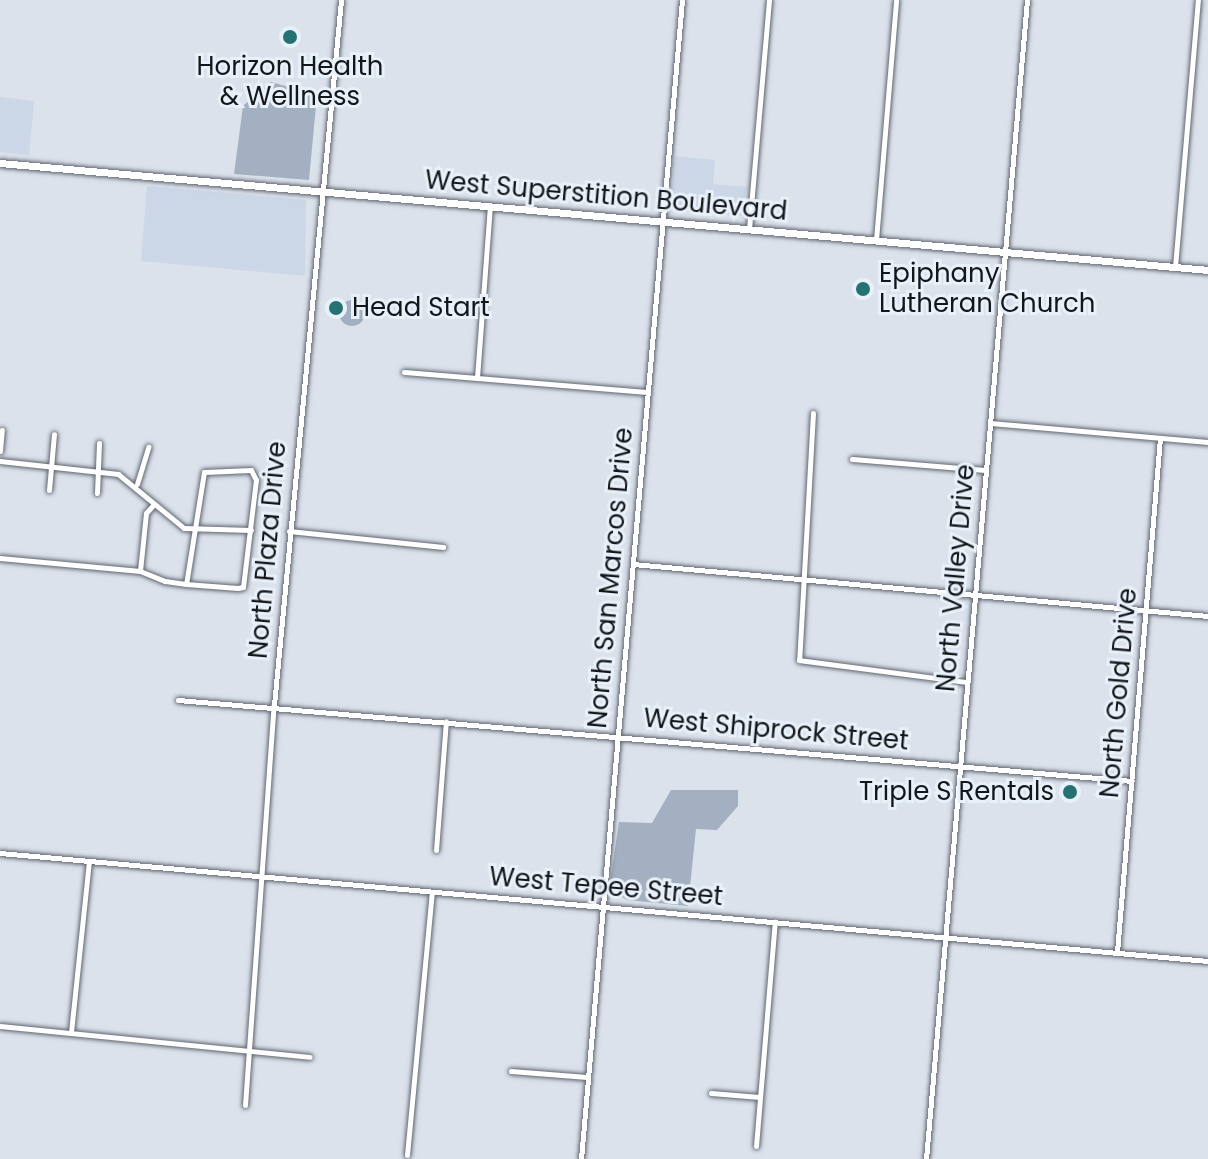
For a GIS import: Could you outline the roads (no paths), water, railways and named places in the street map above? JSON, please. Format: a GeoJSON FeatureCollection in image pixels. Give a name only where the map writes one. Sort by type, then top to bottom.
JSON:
{"type":"FeatureCollection","features":[{"type":"Feature","properties":{"kind":"main road","name":"West Superstition Boulevard"},"geometry":{"type":"LineString","coordinates":[[0,163],[1208,270]]}},
{"type":"Feature","properties":{"kind":"street","name":"North Plaza Drive"},"geometry":{"type":"LineString","coordinates":[[245,1105],[259,876],[320,191],[341,0]]}},
{"type":"Feature","properties":{"kind":"street","name":"North San Marcos Drive"},"geometry":{"type":"LineString","coordinates":[[581,1159],[682,0]]}},
{"type":"Feature","properties":{"kind":"street"},"geometry":{"type":"LineString","coordinates":[[749,229],[769,0]]}},
{"type":"Feature","properties":{"kind":"street"},"geometry":{"type":"LineString","coordinates":[[876,240],[896,0]]}},
{"type":"Feature","properties":{"kind":"street","name":"North Valley Drive"},"geometry":{"type":"LineString","coordinates":[[926,1159],[1027,0]]}},
{"type":"Feature","properties":{"kind":"street"},"geometry":{"type":"LineString","coordinates":[[1175,267],[1198,0]]}},
{"type":"Feature","properties":{"kind":"street"},"geometry":{"type":"LineString","coordinates":[[477,378],[490,206]]}},
{"type":"Feature","properties":{"kind":"street"},"geometry":{"type":"LineString","coordinates":[[404,372],[647,392]]}},
{"type":"Feature","properties":{"kind":"street"},"geometry":{"type":"LineString","coordinates":[[813,413],[799,660],[967,682]]}},
{"type":"Feature","properties":{"kind":"street"},"geometry":{"type":"LineString","coordinates":[[990,423],[1208,442]]}},
{"type":"Feature","properties":{"kind":"street"},"geometry":{"type":"LineString","coordinates":[[0,451],[2,430]]}},
{"type":"Feature","properties":{"kind":"street"},"geometry":{"type":"LineString","coordinates":[[49,490],[54,434]]}},
{"type":"Feature","properties":{"kind":"street","name":"North Gold Drive"},"geometry":{"type":"LineString","coordinates":[[1117,952],[1160,438]]}},
{"type":"Feature","properties":{"kind":"street"},"geometry":{"type":"LineString","coordinates":[[97,493],[99,443]]}},
{"type":"Feature","properties":{"kind":"street"},"geometry":{"type":"LineString","coordinates":[[137,484],[148,447]]}},
{"type":"Feature","properties":{"kind":"street"},"geometry":{"type":"LineString","coordinates":[[852,459],[986,470]]}},
{"type":"Feature","properties":{"kind":"street"},"geometry":{"type":"LineString","coordinates":[[0,461],[98,470],[137,484],[173,522],[197,529],[251,530]]}},
{"type":"Feature","properties":{"kind":"street"},"geometry":{"type":"LineString","coordinates":[[0,558],[140,571],[186,584],[243,587],[255,473],[205,469],[186,584]]}},
{"type":"Feature","properties":{"kind":"street"},"geometry":{"type":"LineString","coordinates":[[140,571],[146,513],[154,504]]}},
{"type":"Feature","properties":{"kind":"street"},"geometry":{"type":"LineString","coordinates":[[289,531],[443,547]]}},
{"type":"Feature","properties":{"kind":"street"},"geometry":{"type":"LineString","coordinates":[[633,564],[1208,616]]}},
{"type":"Feature","properties":{"kind":"street","name":"West Shiprock Street"},"geometry":{"type":"LineString","coordinates":[[178,700],[274,705],[1132,781]]}},
{"type":"Feature","properties":{"kind":"street"},"geometry":{"type":"LineString","coordinates":[[436,850],[446,721]]}},
{"type":"Feature","properties":{"kind":"street","name":"West Tepee Street"},"geometry":{"type":"LineString","coordinates":[[0,853],[1208,961]]}},
{"type":"Feature","properties":{"kind":"street"},"geometry":{"type":"LineString","coordinates":[[71,1032],[89,861]]}},
{"type":"Feature","properties":{"kind":"street"},"geometry":{"type":"LineString","coordinates":[[407,1155],[432,892]]}},
{"type":"Feature","properties":{"kind":"street"},"geometry":{"type":"LineString","coordinates":[[756,1146],[775,922]]}},
{"type":"Feature","properties":{"kind":"street"},"geometry":{"type":"LineString","coordinates":[[0,1026],[309,1057]]}},
{"type":"Feature","properties":{"kind":"street"},"geometry":{"type":"LineString","coordinates":[[511,1071],[587,1077]]}},
{"type":"Feature","properties":{"kind":"street"},"geometry":{"type":"LineString","coordinates":[[711,1093],[760,1097]]}},
{"type":"Feature","properties":{"kind":"place","name":"Horizon Health & Wellness"},"geometry":{"type":"Point","coordinates":[290,37]}},
{"type":"Feature","properties":{"kind":"place","name":"Epiphany Lutheran Church"},"geometry":{"type":"Point","coordinates":[863,289]}},
{"type":"Feature","properties":{"kind":"place","name":"Head Start"},"geometry":{"type":"Point","coordinates":[336,308]}},
{"type":"Feature","properties":{"kind":"place","name":"Triple S Rentals"},"geometry":{"type":"Point","coordinates":[1070,792]}}]}
